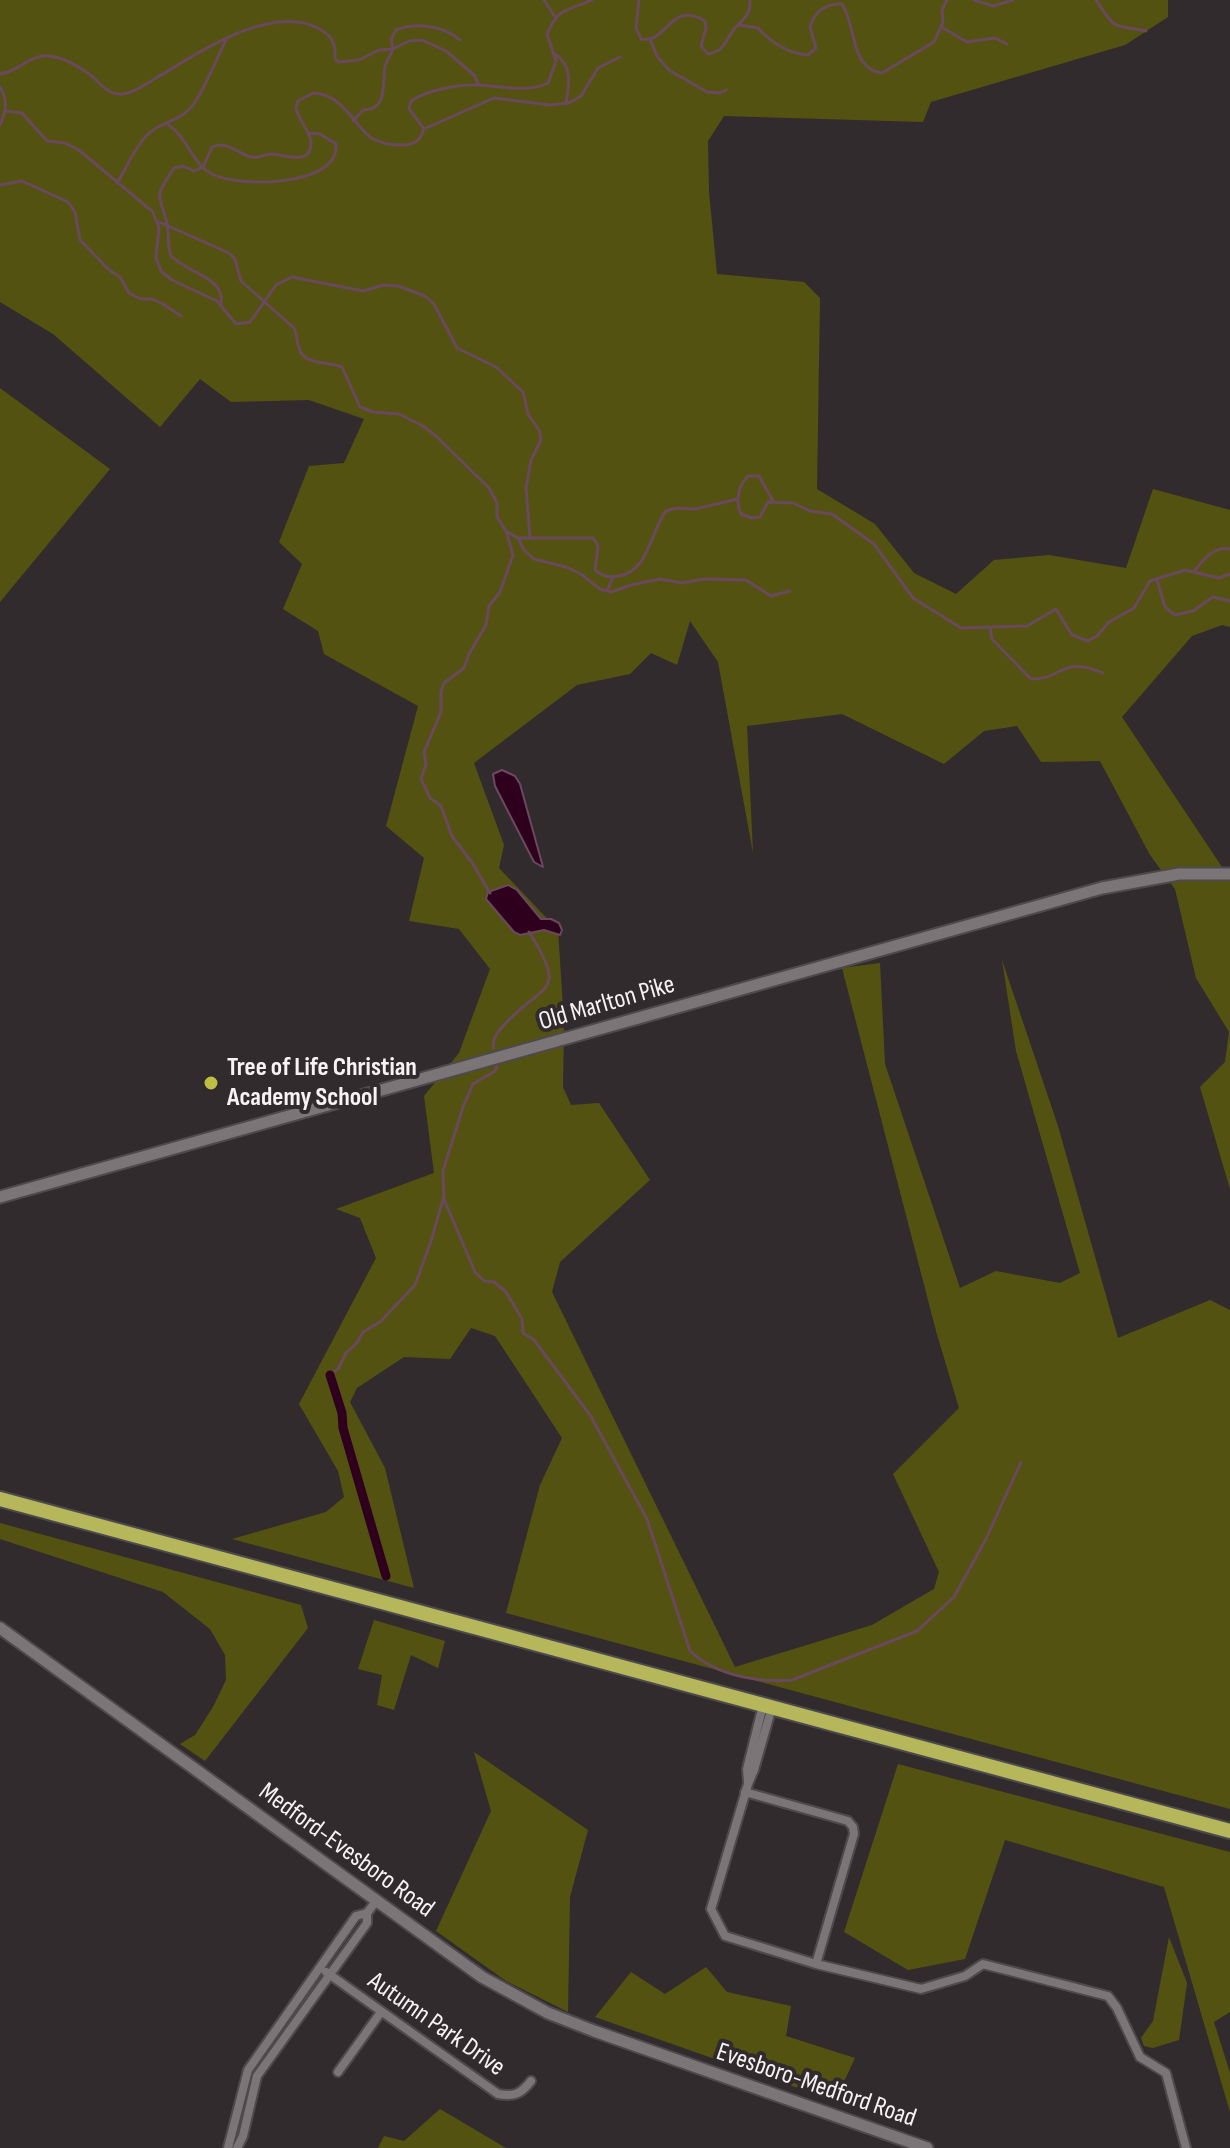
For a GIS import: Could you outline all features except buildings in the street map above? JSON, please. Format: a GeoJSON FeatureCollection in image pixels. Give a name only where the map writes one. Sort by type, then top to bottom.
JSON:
{"type":"FeatureCollection","features":[{"type":"Feature","properties":{"kind":"highway"},"geometry":{"type":"LineString","coordinates":[[0,1499],[1230,1831]]}},
{"type":"Feature","properties":{"kind":"street","name":"Old Marlton Pike"},"geometry":{"type":"LineString","coordinates":[[0,1197],[1102,888],[1179,874],[1229,872]]}},
{"type":"Feature","properties":{"kind":"street","name":"Medford-Evesboro Road"},"geometry":{"type":"LineString","coordinates":[[0,1628],[460,1962],[526,2002],[691,2065]]}},
{"type":"Feature","properties":{"kind":"street"},"geometry":{"type":"LineString","coordinates":[[768,1706],[754,1770],[711,1909],[725,1936],[816,1964],[921,1989],[965,1976],[983,1964],[1108,1996],[1140,2057],[1166,2073],[1186,2148]]}},
{"type":"Feature","properties":{"kind":"street"},"geometry":{"type":"LineString","coordinates":[[746,1788],[848,1821],[853,1827],[854,1834],[816,1964]]}},
{"type":"Feature","properties":{"kind":"street"},"geometry":{"type":"LineString","coordinates":[[228,2148],[248,2070],[356,1916],[367,1913],[377,1900]]}},
{"type":"Feature","properties":{"kind":"street"},"geometry":{"type":"LineString","coordinates":[[237,2148],[243,2136],[257,2076],[367,1923],[367,1913]]}},
{"type":"Feature","properties":{"kind":"street","name":"Autumn Park Drive"},"geometry":{"type":"LineString","coordinates":[[319,1967],[498,2094],[511,2096],[522,2092],[531,2081]]}},
{"type":"Feature","properties":{"kind":"street"},"geometry":{"type":"LineString","coordinates":[[338,2072],[381,2012]]}},
{"type":"Feature","properties":{"kind":"street","name":"Evesboro-Medford Road"},"geometry":{"type":"LineString","coordinates":[[691,2065],[906,2145],[927,2148]]}},
{"type":"Feature","properties":{"kind":"shaded area"},"geometry":{"type":"Polygon","coordinates":[[[0,0],[1168,0],[1168,17],[1125,45],[931,102],[923,122],[724,116],[708,141],[709,192],[717,274],[804,282],[820,298],[817,489],[875,524],[914,573],[956,594],[994,560],[1049,555],[1126,568],[1153,489],[1230,510],[1230,627],[1222,625],[1192,636],[1122,717],[1230,879],[1230,1189],[1200,1087],[1225,1062],[1229,1032],[1196,978],[1175,889],[1150,855],[1100,761],[1041,762],[1017,726],[984,731],[944,764],[842,714],[747,726],[753,853],[718,662],[690,621],[677,665],[651,653],[630,674],[577,685],[474,763],[504,845],[499,868],[558,930],[564,1023],[563,1087],[571,1105],[599,1103],[650,1180],[560,1262],[552,1292],[735,1667],[872,1625],[934,1589],[939,1572],[893,1474],[959,1408],[936,1331],[842,968],[880,963],[885,1064],[960,1288],[996,1271],[1060,1283],[1080,1273],[1016,1051],[1002,960],[1058,1126],[1118,1338],[1210,1300],[1230,1310],[1230,1809],[506,1613],[540,1485],[562,1438],[495,1336],[471,1328],[450,1359],[404,1357],[357,1388],[350,1402],[385,1468],[414,1588],[232,1539],[326,1512],[344,1497],[338,1471],[299,1404],[376,1258],[360,1218],[336,1209],[434,1173],[424,1096],[459,1053],[490,969],[459,929],[409,921],[424,858],[386,826],[418,706],[324,654],[318,631],[283,609],[302,564],[279,542],[309,466],[344,463],[364,419],[309,400],[231,402],[200,379],[160,427],[53,334],[0,302],[0,0]]]}},
{"type":"Feature","properties":{"kind":"shaded area"},"geometry":{"type":"Polygon","coordinates":[[[0,388],[110,469],[0,602],[0,388]]]}},
{"type":"Feature","properties":{"kind":"shaded area"},"geometry":{"type":"Polygon","coordinates":[[[502,770],[515,776],[520,784],[543,867],[534,862],[495,786],[493,774],[502,770]]]}},
{"type":"Feature","properties":{"kind":"shaded area"},"geometry":{"type":"Polygon","coordinates":[[[508,885],[517,890],[541,919],[559,923],[562,930],[560,935],[544,930],[520,935],[514,932],[486,899],[488,892],[508,885]]]}},
{"type":"Feature","properties":{"kind":"shaded area"},"geometry":{"type":"Polygon","coordinates":[[[0,1523],[301,1605],[308,1628],[205,1761],[180,1744],[195,1735],[226,1680],[225,1655],[210,1629],[163,1592],[0,1539],[0,1523]]]}},
{"type":"Feature","properties":{"kind":"shaded area"},"geometry":{"type":"Polygon","coordinates":[[[374,1620],[445,1641],[438,1668],[411,1655],[394,1710],[377,1705],[382,1675],[358,1669],[374,1620]]]}},
{"type":"Feature","properties":{"kind":"shaded area"},"geometry":{"type":"Polygon","coordinates":[[[474,1752],[588,1830],[570,1897],[568,2012],[506,1981],[436,1931],[491,1811],[474,1752]]]}},
{"type":"Feature","properties":{"kind":"shaded area"},"geometry":{"type":"Polygon","coordinates":[[[898,1764],[1230,1852],[1230,2012],[1214,2022],[1230,2073],[1230,2112],[1164,1887],[1005,1840],[965,1959],[908,1970],[844,1932],[898,1764]]]}},
{"type":"Feature","properties":{"kind":"shaded area"},"geometry":{"type":"Polygon","coordinates":[[[1169,1937],[1187,1983],[1179,2040],[1153,2048],[1144,2046],[1141,2038],[1153,2021],[1169,1937]]]}},
{"type":"Feature","properties":{"kind":"shaded area"},"geometry":{"type":"Polygon","coordinates":[[[706,1967],[727,1992],[791,2006],[786,2036],[855,2058],[835,2101],[595,2017],[631,1972],[665,1994],[706,1967]]]}},
{"type":"Feature","properties":{"kind":"shaded area"},"geometry":{"type":"Polygon","coordinates":[[[440,2109],[506,2148],[378,2148],[384,2136],[404,2141],[440,2109]]]}},
{"type":"Feature","properties":{"kind":"waterway"},"geometry":{"type":"LineString","coordinates":[[544,0],[555,17]]}},
{"type":"Feature","properties":{"kind":"waterway"},"geometry":{"type":"LineString","coordinates":[[424,129],[409,109],[411,101],[426,94],[462,86],[523,88],[548,83],[556,61],[547,34],[551,25],[560,14],[592,0]]}},
{"type":"Feature","properties":{"kind":"waterway"},"geometry":{"type":"LineString","coordinates":[[639,0],[636,28],[641,39],[650,39],[676,19],[693,16],[705,21],[701,46],[708,54],[718,50],[744,19],[750,0]]}},
{"type":"Feature","properties":{"kind":"waterway"},"geometry":{"type":"LineString","coordinates":[[740,25],[758,28],[780,46],[808,55],[816,48],[810,27],[814,17],[826,7],[842,4],[859,55],[871,70],[882,73],[934,42],[943,22],[942,10],[947,0]]}},
{"type":"Feature","properties":{"kind":"waterway"},"geometry":{"type":"LineString","coordinates":[[974,0],[993,6],[1013,0]]}},
{"type":"Feature","properties":{"kind":"waterway"},"geometry":{"type":"LineString","coordinates":[[1096,0],[1115,24],[1146,31]]}},
{"type":"Feature","properties":{"kind":"waterway"},"geometry":{"type":"LineString","coordinates":[[0,74],[36,58],[50,56],[80,68],[108,91],[124,94],[137,90],[235,34],[257,26],[301,22],[320,29],[331,38],[335,59],[339,62],[359,60],[379,50],[422,40],[446,51],[474,75],[479,85]]}},
{"type":"Feature","properties":{"kind":"waterway"},"geometry":{"type":"LineString","coordinates":[[353,121],[363,110],[377,106],[380,101],[386,65],[393,49],[391,39],[396,30],[412,26],[430,27],[446,31],[460,40]]}},
{"type":"Feature","properties":{"kind":"waterway"},"geometry":{"type":"LineString","coordinates":[[941,27],[967,42],[995,38],[1007,44]]}},
{"type":"Feature","properties":{"kind":"waterway"},"geometry":{"type":"LineString","coordinates":[[117,183],[142,140],[158,127],[183,115],[193,105],[227,38]]}},
{"type":"Feature","properties":{"kind":"waterway"},"geometry":{"type":"LineString","coordinates":[[650,39],[657,56],[669,70],[707,92],[726,90]]}},
{"type":"Feature","properties":{"kind":"waterway"},"geometry":{"type":"LineString","coordinates":[[555,54],[567,70],[566,104]]}},
{"type":"Feature","properties":{"kind":"waterway"},"geometry":{"type":"LineString","coordinates":[[424,129],[494,98],[550,105],[569,103],[581,96],[598,68],[620,57]]}},
{"type":"Feature","properties":{"kind":"waterway"},"geometry":{"type":"LineString","coordinates":[[0,87],[5,106],[0,125]]}},
{"type":"Feature","properties":{"kind":"waterway"},"geometry":{"type":"LineString","coordinates":[[203,167],[212,147],[218,145],[255,157],[271,154],[302,157],[307,154],[311,142],[296,108],[298,101],[313,93],[336,101],[377,141],[410,144],[416,142],[424,129]]}},
{"type":"Feature","properties":{"kind":"waterway"},"geometry":{"type":"LineString","coordinates":[[5,111],[22,113],[47,141],[65,143],[79,150],[153,212],[159,228],[156,258],[161,271],[172,280],[217,301],[236,324],[250,322],[276,285],[292,277],[363,291],[384,285],[398,286],[425,296],[434,304],[457,348],[496,367],[523,392],[528,414],[539,430],[541,440],[531,460],[526,488],[530,537]]}},
{"type":"Feature","properties":{"kind":"waterway"},"geometry":{"type":"LineString","coordinates":[[167,124],[180,135],[205,169],[212,174],[243,181],[286,180],[322,169],[333,158],[336,144],[320,134],[308,133]]}},
{"type":"Feature","properties":{"kind":"waterway"},"geometry":{"type":"LineString","coordinates":[[203,167],[194,171],[183,166],[174,168],[161,190],[160,199],[171,256],[211,281],[221,294],[221,303]]}},
{"type":"Feature","properties":{"kind":"waterway"},"geometry":{"type":"LineString","coordinates":[[0,185],[22,181],[68,202],[75,212],[80,240],[120,277],[129,293],[141,299],[152,299],[181,316]]}},
{"type":"Feature","properties":{"kind":"waterway"},"geometry":{"type":"LineString","coordinates":[[159,222],[229,253],[235,259],[241,281],[294,328],[299,348],[306,358],[342,367],[360,407],[373,412],[399,414],[423,426],[489,488],[497,503],[497,517],[506,531],[513,555],[500,592],[489,606],[486,625],[464,668],[444,683],[441,712],[424,752],[426,764],[421,779],[430,798],[441,806],[452,836],[490,893]]}},
{"type":"Feature","properties":{"kind":"waterway"},"geometry":{"type":"LineString","coordinates":[[773,501],[759,476],[748,476],[738,494],[741,514],[752,518],[760,517],[768,502],[793,503],[810,511],[832,514],[874,544],[913,598],[961,628],[1027,626],[1056,609],[1072,635],[1088,641],[1109,622],[1134,608],[1150,581],[1185,570],[1219,578],[1230,574]]}},
{"type":"Feature","properties":{"kind":"waterway"},"geometry":{"type":"LineString","coordinates":[[506,531],[518,538],[593,538],[598,546],[595,570],[616,577],[637,567],[666,511],[695,509],[738,499]]}},
{"type":"Feature","properties":{"kind":"waterway"},"geometry":{"type":"LineString","coordinates":[[518,538],[524,550],[534,559],[566,567],[600,589],[611,592],[660,579],[682,583],[704,579],[746,580],[771,596],[790,591]]}},
{"type":"Feature","properties":{"kind":"waterway"},"geometry":{"type":"LineString","coordinates":[[1195,570],[1214,551],[1230,549]]}},
{"type":"Feature","properties":{"kind":"waterway"},"geometry":{"type":"LineString","coordinates":[[607,591],[613,577]]}},
{"type":"Feature","properties":{"kind":"waterway"},"geometry":{"type":"LineString","coordinates":[[1157,580],[1165,607],[1175,615],[1193,611],[1213,597],[1230,601]]}},
{"type":"Feature","properties":{"kind":"waterway"},"geometry":{"type":"LineString","coordinates":[[990,628],[992,639],[1031,679],[1079,666],[1103,673]]}},
{"type":"Feature","properties":{"kind":"waterway"},"geometry":{"type":"LineString","coordinates":[[493,1048],[498,1031],[539,994],[549,978],[548,968],[529,932]]}},
{"type":"Feature","properties":{"kind":"waterway"},"geometry":{"type":"LineString","coordinates":[[330,1375],[338,1369],[363,1332],[380,1322],[415,1285],[444,1196],[443,1171],[463,1107],[473,1084],[495,1071],[497,1066]]}},
{"type":"Feature","properties":{"kind":"waterway"},"geometry":{"type":"LineString","coordinates":[[443,1197],[475,1272],[484,1281],[494,1282],[506,1292],[522,1319],[523,1333],[534,1340],[590,1415],[647,1519],[690,1651],[724,1672],[765,1680],[792,1680],[917,1631],[954,1597],[986,1539],[1021,1462]]}},
{"type":"Feature","properties":{"kind":"waterway"},"geometry":{"type":"LineString","coordinates":[[330,1375],[386,1576]]}},
{"type":"Feature","properties":{"kind":"place","name":"Tree of Life Christian Academy School"},"geometry":{"type":"Point","coordinates":[211,1083]}}]}
